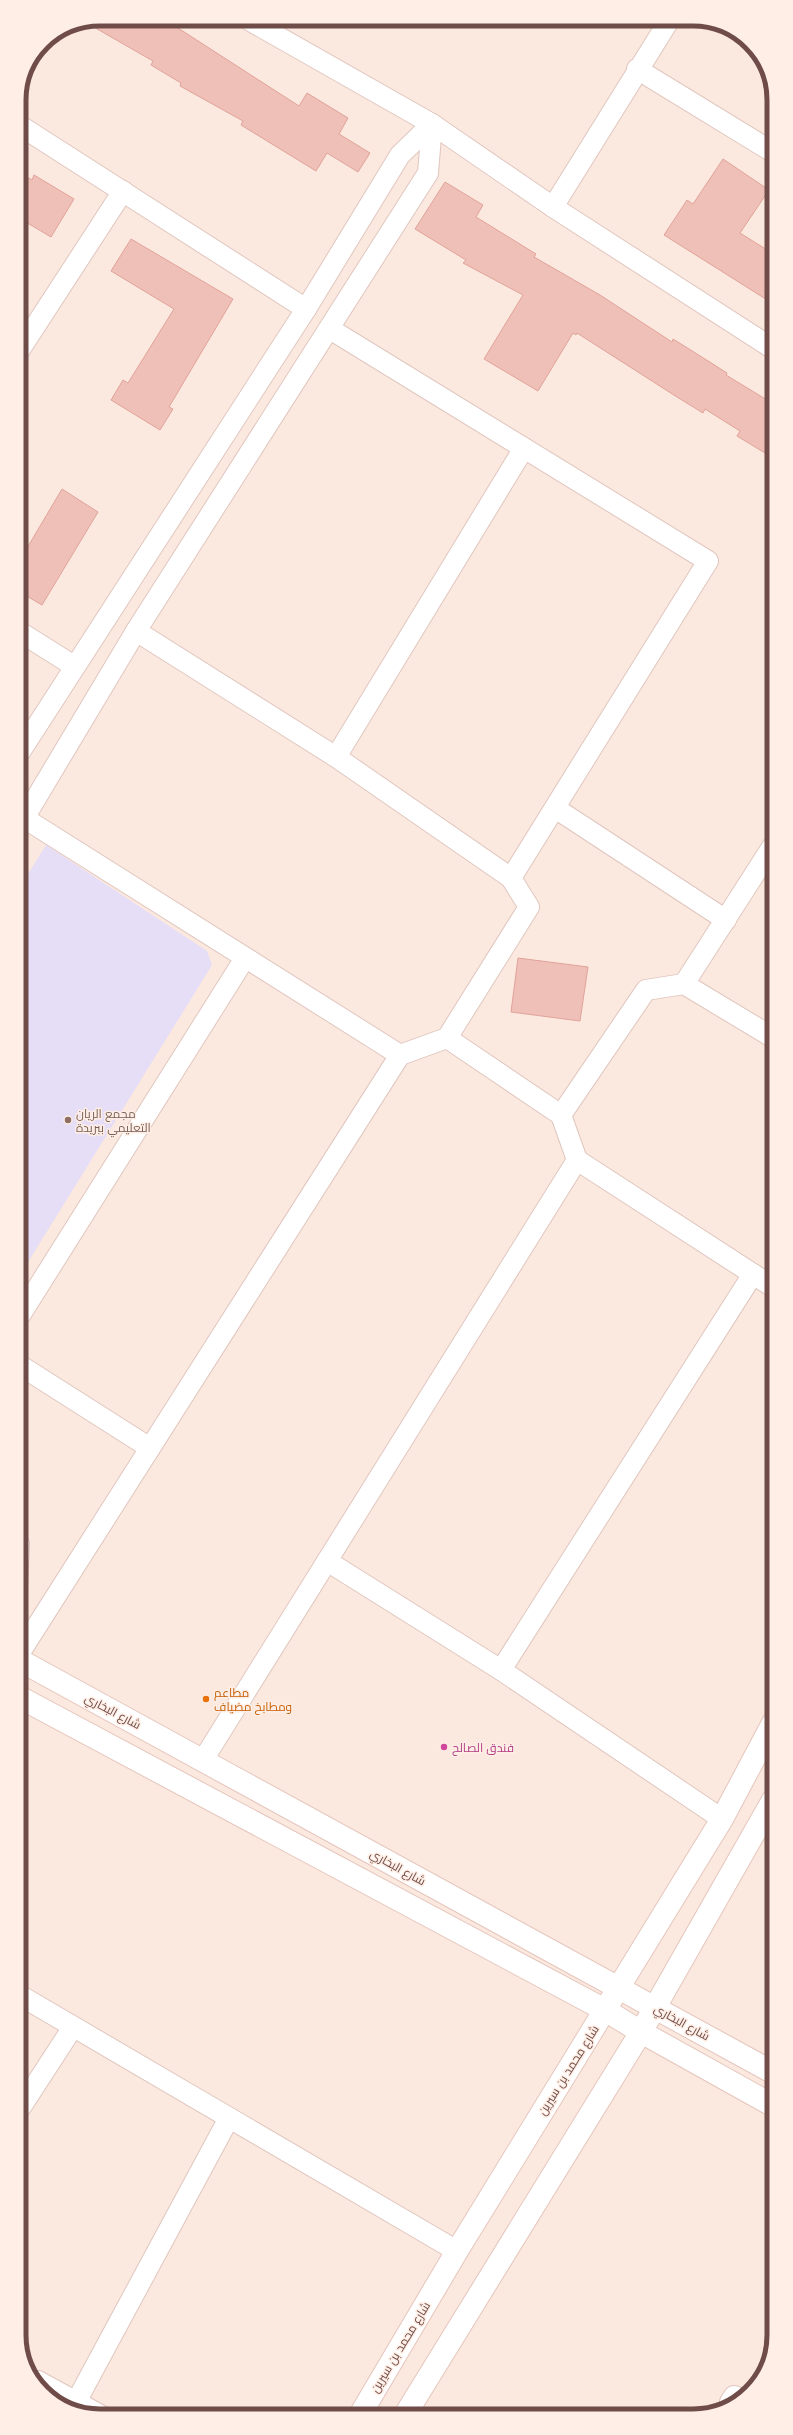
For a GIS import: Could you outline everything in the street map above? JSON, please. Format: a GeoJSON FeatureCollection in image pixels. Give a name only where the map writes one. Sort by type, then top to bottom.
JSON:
{"type":"FeatureCollection","features":[{"type":"Feature","properties":{"kind":"main road","name":"شارع البخاري"},"geometry":{"type":"LineString","coordinates":[[26,1664],[767,2069]]}},
{"type":"Feature","properties":{"kind":"main road"},"geometry":{"type":"LineString","coordinates":[[26,1701],[606,2010],[640,2032],[767,2102]]}},
{"type":"Feature","properties":{"kind":"main road","name":"شارع محمد بن سيرين"},"geometry":{"type":"LineString","coordinates":[[364,2409],[457,2251],[722,1819],[767,1734]]}},
{"type":"Feature","properties":{"kind":"main road"},"geometry":{"type":"LineString","coordinates":[[407,2409],[640,2032],[767,1810]]}},
{"type":"Feature","properties":{"kind":"street"},"geometry":{"type":"LineString","coordinates":[[272,26],[432,124],[553,207],[767,345]]}},
{"type":"Feature","properties":{"kind":"street"},"geometry":{"type":"LineString","coordinates":[[553,207],[637,69],[665,26]]}},
{"type":"Feature","properties":{"kind":"street"},"geometry":{"type":"LineString","coordinates":[[637,69],[767,149]]}},
{"type":"Feature","properties":{"kind":"street"},"geometry":{"type":"LineString","coordinates":[[26,742],[306,309],[400,155],[432,124]]}},
{"type":"Feature","properties":{"kind":"street"},"geometry":{"type":"LineString","coordinates":[[26,814],[136,631],[330,329],[428,173],[432,124]]}},
{"type":"Feature","properties":{"kind":"street"},"geometry":{"type":"LineString","coordinates":[[26,129],[306,309]]}},
{"type":"Feature","properties":{"kind":"street"},"geometry":{"type":"LineString","coordinates":[[26,342],[123,191]]}},
{"type":"Feature","properties":{"kind":"street"},"geometry":{"type":"LineString","coordinates":[[330,329],[708,561],[511,878]]}},
{"type":"Feature","properties":{"kind":"street"},"geometry":{"type":"LineString","coordinates":[[336,757],[524,448]]}},
{"type":"Feature","properties":{"kind":"street"},"geometry":{"type":"LineString","coordinates":[[26,1643],[400,1055],[447,1038],[529,907],[511,878],[336,757],[136,631]]}},
{"type":"Feature","properties":{"kind":"street"},"geometry":{"type":"LineString","coordinates":[[26,636],[74,666]]}},
{"type":"Feature","properties":{"kind":"street"},"geometry":{"type":"LineString","coordinates":[[555,808],[726,920]]}},
{"type":"Feature","properties":{"kind":"street"},"geometry":{"type":"LineString","coordinates":[[26,823],[400,1055]]}},
{"type":"Feature","properties":{"kind":"street"},"geometry":{"type":"LineString","coordinates":[[684,984],[767,855]]}},
{"type":"Feature","properties":{"kind":"street"},"geometry":{"type":"LineString","coordinates":[[26,1305],[245,958]]}},
{"type":"Feature","properties":{"kind":"street"},"geometry":{"type":"LineString","coordinates":[[561,1115],[646,990],[684,984],[767,1034]]}},
{"type":"Feature","properties":{"kind":"street"},"geometry":{"type":"LineString","coordinates":[[447,1038],[561,1115],[577,1160],[767,1283]]}},
{"type":"Feature","properties":{"kind":"street"},"geometry":{"type":"LineString","coordinates":[[203,1760],[577,1160]]}},
{"type":"Feature","properties":{"kind":"street"},"geometry":{"type":"LineString","coordinates":[[502,1670],[753,1274]]}},
{"type":"Feature","properties":{"kind":"street"},"geometry":{"type":"LineString","coordinates":[[26,1369],[150,1448]]}},
{"type":"Feature","properties":{"kind":"street"},"geometry":{"type":"LineString","coordinates":[[327,1561],[502,1670],[722,1819]]}},
{"type":"Feature","properties":{"kind":"street"},"geometry":{"type":"LineString","coordinates":[[26,1999],[457,2251]]}},
{"type":"Feature","properties":{"kind":"street"},"geometry":{"type":"LineString","coordinates":[[26,2099],[73,2027]]}},
{"type":"Feature","properties":{"kind":"street"},"geometry":{"type":"LineString","coordinates":[[76,2402],[229,2118]]}},
{"type":"Feature","properties":{"kind":"street"},"geometry":{"type":"LineString","coordinates":[[45,2385],[87,2408]]}},
{"type":"Feature","properties":{"kind":"shaded area","name":"مجمع الريان التعليمي ببريدة"},"geometry":{"type":"Polygon","coordinates":[[[46,845],[207,951],[212,965],[26,1265],[26,877],[46,845]]]}},
{"type":"Feature","properties":{"kind":"building"},"geometry":{"type":"Polygon","coordinates":[[[175,26],[299,106],[307,93],[348,118],[339,134],[370,153],[358,172],[327,153],[316,171],[241,125],[243,121],[180,86],[181,83],[151,65],[153,61],[93,27],[175,26]]]}},
{"type":"Feature","properties":{"kind":"building"},"geometry":{"type":"Polygon","coordinates":[[[723,159],[767,189],[767,193],[740,233],[767,250],[767,300],[664,235],[687,200],[693,204],[723,159]]]}},
{"type":"Feature","properties":{"kind":"building"},"geometry":{"type":"Polygon","coordinates":[[[34,175],[74,199],[51,237],[26,222],[26,176],[32,180],[34,175]]]}},
{"type":"Feature","properties":{"kind":"building"},"geometry":{"type":"Polygon","coordinates":[[[445,182],[483,205],[476,217],[536,254],[534,257],[600,295],[672,342],[673,339],[727,373],[726,375],[767,400],[767,450],[765,453],[737,436],[740,431],[705,409],[703,413],[577,333],[576,335],[573,333],[538,391],[484,359],[523,295],[463,263],[466,260],[415,229],[445,182]]]}},
{"type":"Feature","properties":{"kind":"building"},"geometry":{"type":"Polygon","coordinates":[[[131,239],[233,299],[169,407],[173,409],[160,430],[111,400],[123,380],[128,383],[174,309],[111,271],[131,239]]]}},
{"type":"Feature","properties":{"kind":"building"},"geometry":{"type":"Polygon","coordinates":[[[62,489],[98,512],[42,605],[26,596],[26,550],[62,489]]]}},
{"type":"Feature","properties":{"kind":"building"},"geometry":{"type":"Polygon","coordinates":[[[518,958],[588,967],[580,1021],[511,1012],[518,958]]]}},
{"type":"Feature","properties":{"kind":"place","name":"مجمع الريان التعليمي ببريدة"},"geometry":{"type":"Point","coordinates":[68,1120]}},
{"type":"Feature","properties":{"kind":"place","name":"مطاعم ومطابخ مضياف"},"geometry":{"type":"Point","coordinates":[206,1699]}},
{"type":"Feature","properties":{"kind":"place","name":"فندق الصالح"},"geometry":{"type":"Point","coordinates":[444,1747]}}]}
